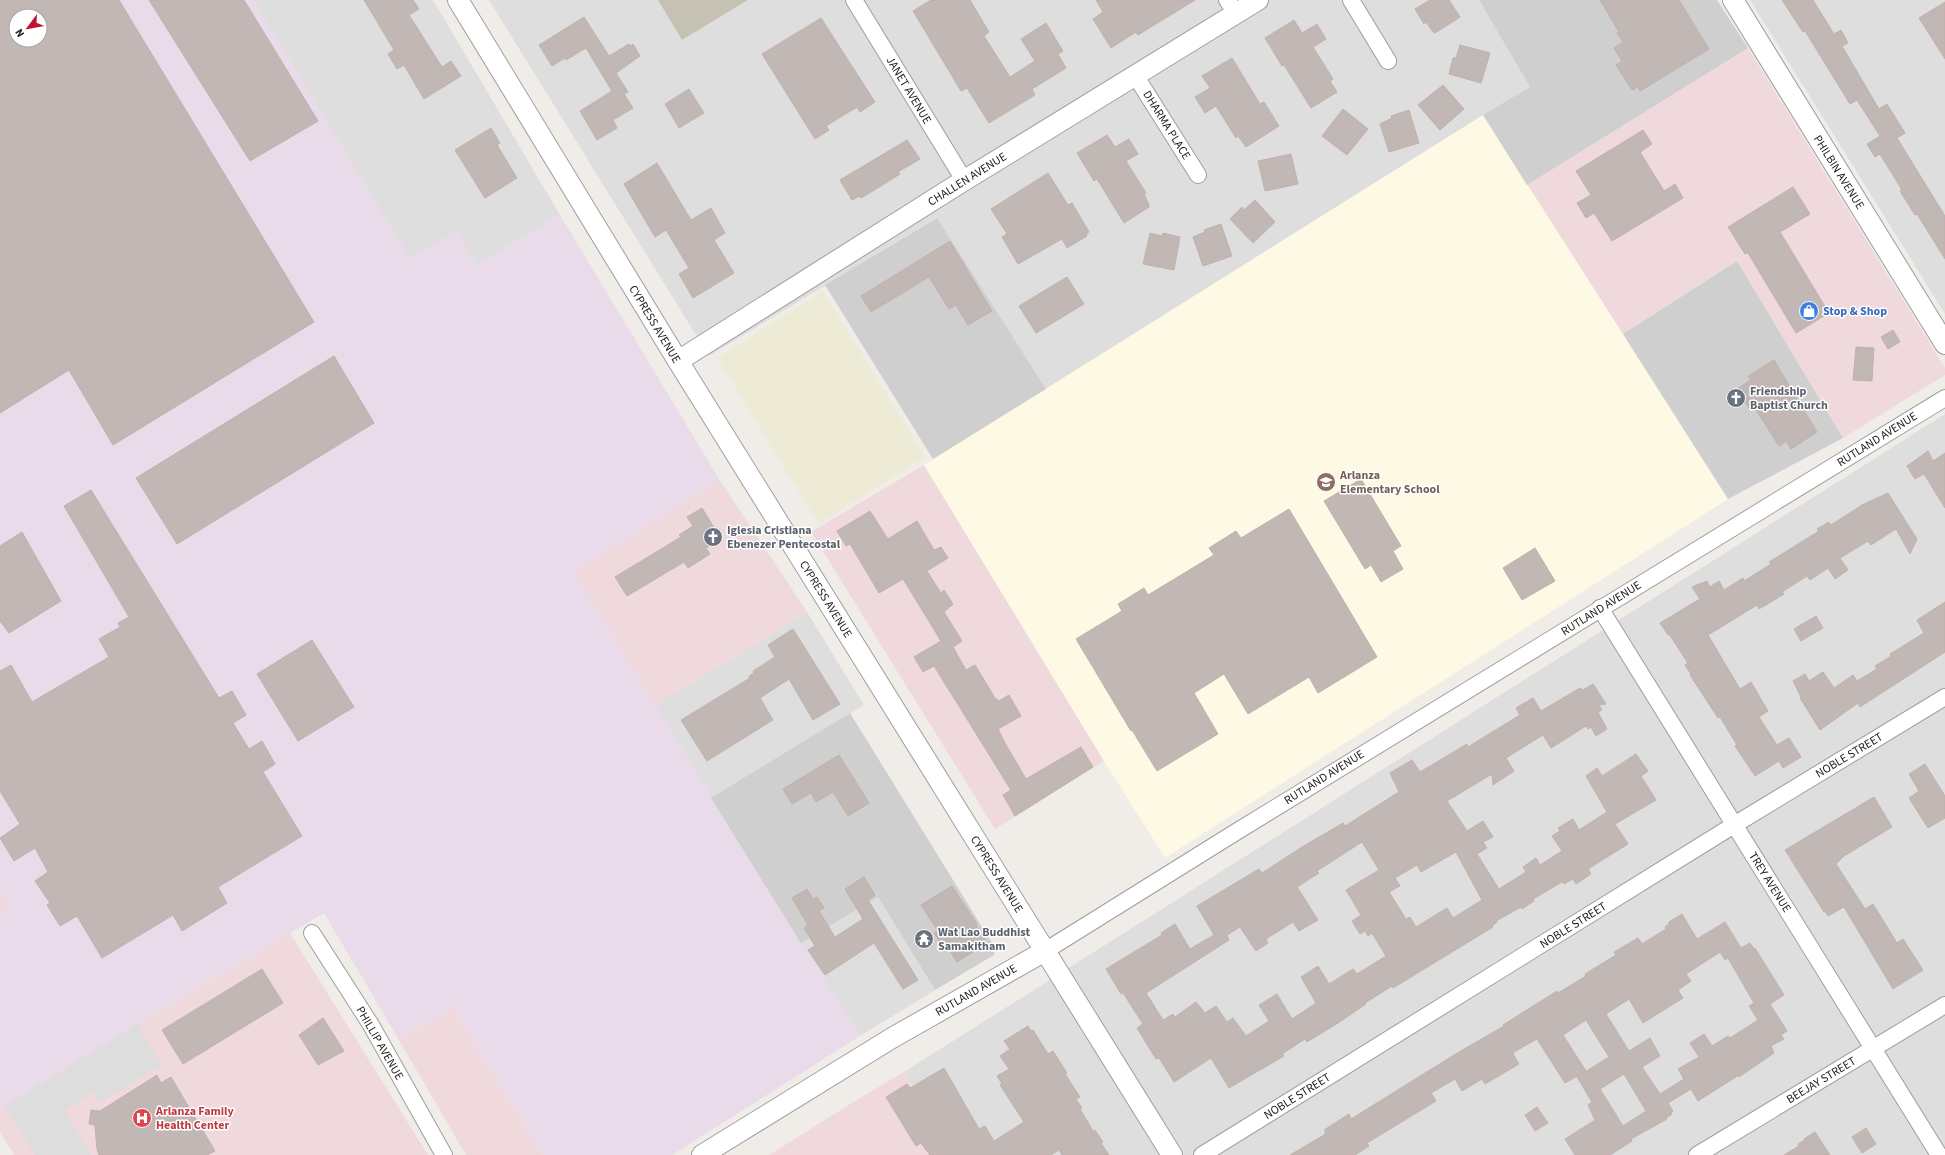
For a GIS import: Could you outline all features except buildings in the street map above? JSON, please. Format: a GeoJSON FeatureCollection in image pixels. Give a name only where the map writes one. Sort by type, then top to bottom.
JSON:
{"type":"FeatureCollection","features":[{"type":"Feature","properties":{"kind":"street","name":"CYPRESS AVENUE"},"geometry":{"type":"LineString","coordinates":[[458,0],[678,361],[1172,1155]]}},
{"type":"Feature","properties":{"kind":"street","name":"JANET AVENUE"},"geometry":{"type":"LineString","coordinates":[[854,0],[964,180]]}},
{"type":"Feature","properties":{"kind":"street","name":"CHALLEN AVENUE"},"geometry":{"type":"LineString","coordinates":[[678,361],[964,180],[1135,75],[1232,7],[1258,0]]}},
{"type":"Feature","properties":{"kind":"street"},"geometry":{"type":"LineString","coordinates":[[1350,0],[1388,61]]}},
{"type":"Feature","properties":{"kind":"street","name":"PHILBIN AVENUE"},"geometry":{"type":"LineString","coordinates":[[1733,0],[1945,344]]}},
{"type":"Feature","properties":{"kind":"street","name":"DHARMA PLACE"},"geometry":{"type":"LineString","coordinates":[[1135,75],[1198,175]]}},
{"type":"Feature","properties":{"kind":"street","name":"RUTLAND AVENUE"},"geometry":{"type":"LineString","coordinates":[[702,1155],[892,1038],[1044,951],[1600,608],[1945,398]]}},
{"type":"Feature","properties":{"kind":"street","name":"TREY AVENUE"},"geometry":{"type":"LineString","coordinates":[[1600,608],[1939,1155]]}},
{"type":"Feature","properties":{"kind":"street","name":"NOBLE STREET"},"geometry":{"type":"LineString","coordinates":[[1202,1155],[1734,825],[1945,697]]}},
{"type":"Feature","properties":{"kind":"street","name":"PHILLIP AVENUE"},"geometry":{"type":"LineString","coordinates":[[312,933],[371,1025],[444,1155]]}},
{"type":"Feature","properties":{"kind":"street","name":"BEEJAY STREET"},"geometry":{"type":"LineString","coordinates":[[1697,1155],[1945,1005]]}},
{"type":"Feature","properties":{"kind":"shaded area"},"geometry":{"type":"Polygon","coordinates":[[[0,0],[253,0],[410,259],[456,231],[477,265],[560,215],[719,479],[576,571],[577,578],[860,1036],[672,1155],[543,1155],[453,1007],[399,1040],[324,913],[140,1022],[0,1111],[0,913],[9,907],[0,892],[0,0]]]}},
{"type":"Feature","properties":{"kind":"shaded area"},"geometry":{"type":"Polygon","coordinates":[[[253,0],[433,0],[560,215],[477,265],[410,259],[253,0]]]}},
{"type":"Feature","properties":{"kind":"shaded area"},"geometry":{"type":"Polygon","coordinates":[[[489,0],[658,0],[682,40],[748,0],[1479,0],[1530,87],[1046,389],[936,218],[709,356],[489,0]]]}},
{"type":"Feature","properties":{"kind":"shaded area"},"geometry":{"type":"Polygon","coordinates":[[[658,0],[748,0],[682,40],[658,0]]]}},
{"type":"Feature","properties":{"kind":"shaded area"},"geometry":{"type":"Polygon","coordinates":[[[1479,0],[1717,0],[1748,48],[1527,185],[1483,115],[1530,87],[1479,0]]]}},
{"type":"Feature","properties":{"kind":"shaded area"},"geometry":{"type":"Polygon","coordinates":[[[1750,0],[1945,0],[1945,314],[1750,0]]]}},
{"type":"Feature","properties":{"kind":"shaded area"},"geometry":{"type":"Polygon","coordinates":[[[1748,48],[1945,368],[1945,375],[1843,438],[1737,261],[1623,334],[1527,185],[1748,48]]]}},
{"type":"Feature","properties":{"kind":"shaded area","name":"Arlanza Elementary School"},"geometry":{"type":"Polygon","coordinates":[[[1483,115],[1728,499],[1165,858],[1104,761],[924,465],[1483,115]]]}},
{"type":"Feature","properties":{"kind":"shaded area"},"geometry":{"type":"Polygon","coordinates":[[[937,218],[1046,389],[933,459],[825,285],[937,218]]]}},
{"type":"Feature","properties":{"kind":"shaded area"},"geometry":{"type":"Polygon","coordinates":[[[1737,261],[1843,438],[1728,499],[1623,334],[1737,261]]]}},
{"type":"Feature","properties":{"kind":"shaded area"},"geometry":{"type":"Polygon","coordinates":[[[823,291],[925,457],[819,524],[717,358],[823,291]]]}},
{"type":"Feature","properties":{"kind":"shaded area"},"geometry":{"type":"Polygon","coordinates":[[[1945,414],[1945,1155],[954,1155],[904,1072],[1945,414]]]}},
{"type":"Feature","properties":{"kind":"shaded area"},"geometry":{"type":"Polygon","coordinates":[[[924,465],[1104,761],[995,829],[811,532],[924,465]]]}},
{"type":"Feature","properties":{"kind":"shaded area"},"geometry":{"type":"Polygon","coordinates":[[[719,479],[807,612],[655,705],[577,579],[575,571],[719,479]]]}},
{"type":"Feature","properties":{"kind":"shaded area"},"geometry":{"type":"Polygon","coordinates":[[[807,612],[864,705],[711,798],[655,705],[807,612]]]}},
{"type":"Feature","properties":{"kind":"shaded area"},"geometry":{"type":"Polygon","coordinates":[[[850,713],[995,948],[994,955],[935,990],[878,897],[801,943],[711,798],[850,713]]]}},
{"type":"Feature","properties":{"kind":"shaded area"},"geometry":{"type":"Polygon","coordinates":[[[0,892],[10,907],[0,913],[0,892]]]}},
{"type":"Feature","properties":{"kind":"shaded area"},"geometry":{"type":"Polygon","coordinates":[[[878,897],[935,990],[860,1036],[801,943],[878,897]]]}},
{"type":"Feature","properties":{"kind":"shaded area"},"geometry":{"type":"Polygon","coordinates":[[[290,933],[428,1155],[14,1155],[0,1132],[0,1111],[140,1022],[290,933]]]}},
{"type":"Feature","properties":{"kind":"shaded area"},"geometry":{"type":"Polygon","coordinates":[[[453,1007],[543,1155],[466,1155],[399,1040],[453,1007]]]}},
{"type":"Feature","properties":{"kind":"shaded area"},"geometry":{"type":"Polygon","coordinates":[[[137,1024],[162,1065],[99,1103],[93,1092],[64,1110],[91,1155],[35,1155],[5,1106],[137,1024]]]}},
{"type":"Feature","properties":{"kind":"shaded area"},"geometry":{"type":"Polygon","coordinates":[[[904,1072],[954,1155],[769,1155],[860,1098],[904,1072]]]}},
{"type":"Feature","properties":{"kind":"place","name":"Stop & Shop"},"geometry":{"type":"Point","coordinates":[1809,311]}},
{"type":"Feature","properties":{"kind":"place","name":"Friendship Baptist Church"},"geometry":{"type":"Point","coordinates":[1736,398]}},
{"type":"Feature","properties":{"kind":"place","name":"Arlanza Elementary School"},"geometry":{"type":"Point","coordinates":[1326,482]}},
{"type":"Feature","properties":{"kind":"place","name":"Iglesia Cristiana Ebenezer Pentecostal"},"geometry":{"type":"Point","coordinates":[713,537]}},
{"type":"Feature","properties":{"kind":"place","name":"Wat Lao Buddhist Samakitham"},"geometry":{"type":"Point","coordinates":[924,939]}},
{"type":"Feature","properties":{"kind":"place","name":"Arlanza Family Health Center"},"geometry":{"type":"Point","coordinates":[142,1118]}}]}
